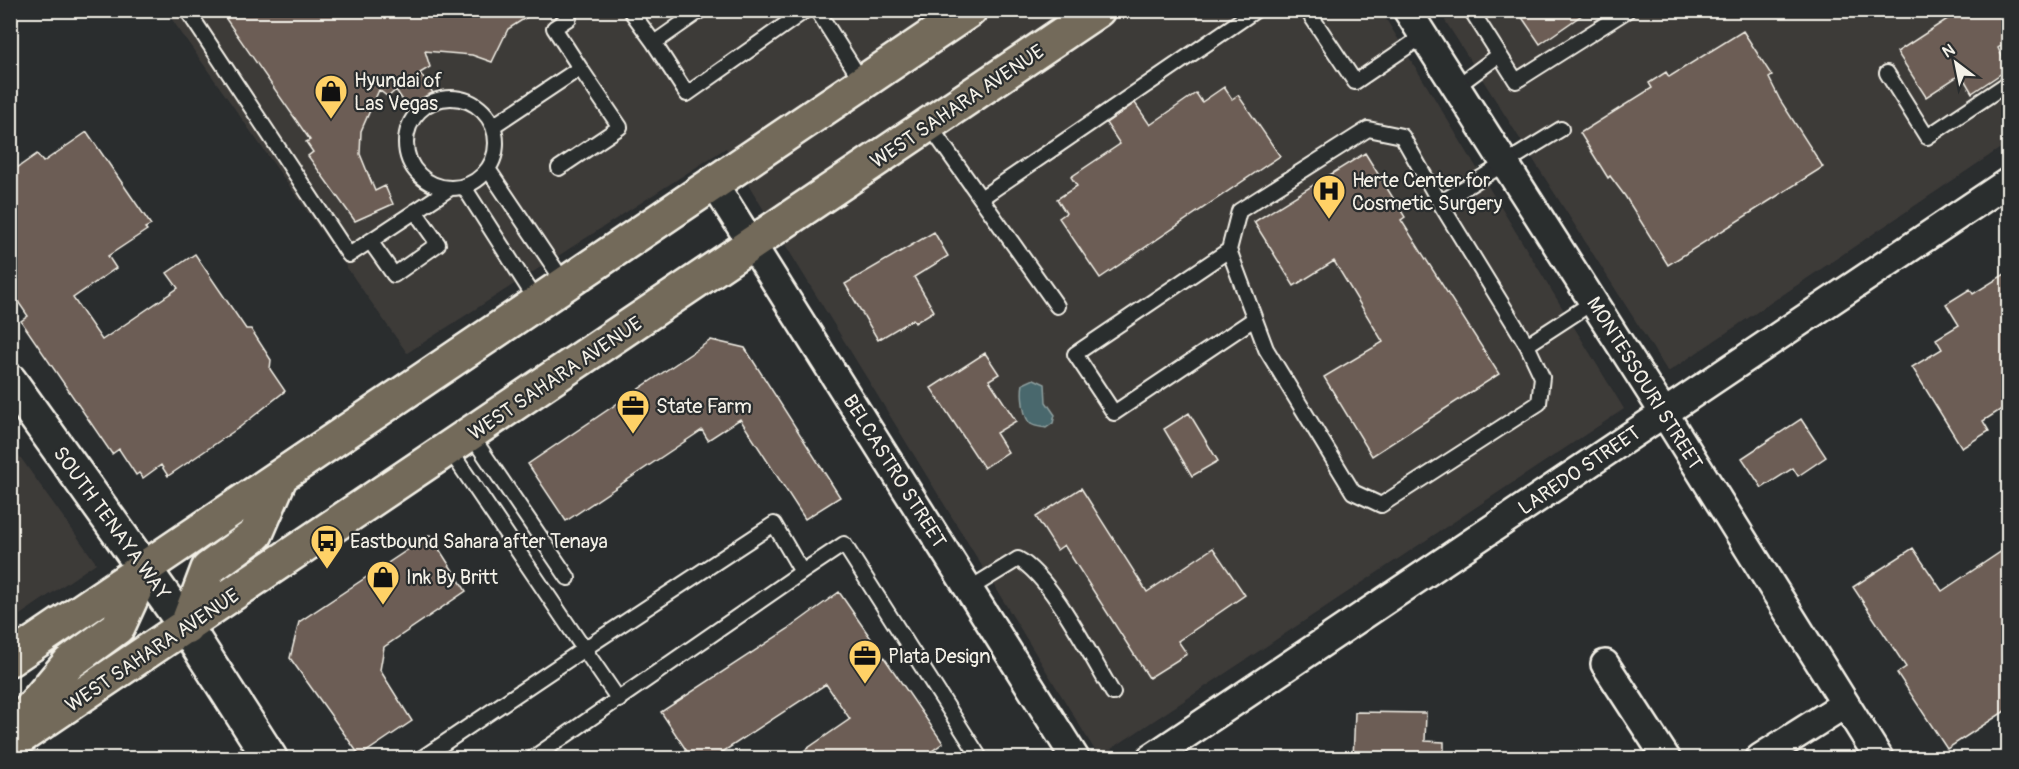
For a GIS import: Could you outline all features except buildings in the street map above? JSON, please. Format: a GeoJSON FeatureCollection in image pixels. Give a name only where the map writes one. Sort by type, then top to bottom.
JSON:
{"type":"FeatureCollection","features":[{"type":"Feature","properties":{"kind":"main road"},"geometry":{"type":"LineString","coordinates":[[10,658],[566,285],[970,10]]}},
{"type":"Feature","properties":{"kind":"main road","name":"WEST SAHARA AVENUE"},"geometry":{"type":"LineString","coordinates":[[10,744],[1098,10]]}},
{"type":"Feature","properties":{"kind":"main road"},"geometry":{"type":"LineString","coordinates":[[186,627],[208,569],[256,534],[281,476]]}},
{"type":"Feature","properties":{"kind":"main road"},"geometry":{"type":"LineString","coordinates":[[10,732],[69,663],[118,627],[145,568]]}},
{"type":"Feature","properties":{"kind":"street","name":"MONTESSOURI STREET"},"geometry":{"type":"LineString","coordinates":[[1407,10],[1664,413],[1879,759]]}},
{"type":"Feature","properties":{"kind":"street","name":"LAREDO STREET"},"geometry":{"type":"LineString","coordinates":[[1151,759],[2008,182]]}},
{"type":"Feature","properties":{"kind":"street","name":"BELCASTRO STREET"},"geometry":{"type":"LineString","coordinates":[[714,184],[1075,759]]}},
{"type":"Feature","properties":{"kind":"street","name":"SOUTH TENAYA WAY"},"geometry":{"type":"LineString","coordinates":[[10,381],[186,627],[270,759]]}},
{"type":"Feature","properties":{"kind":"street"},"geometry":{"type":"LineString","coordinates":[[1605,664],[1666,759]]}},
{"type":"Feature","properties":{"kind":"street"},"geometry":{"type":"LineString","coordinates":[[1760,759],[1845,704]]}},
{"type":"Feature","properties":{"kind":"lane"},"geometry":{"type":"LineString","coordinates":[[187,10],[349,255],[449,189]]}},
{"type":"Feature","properties":{"kind":"lane"},"geometry":{"type":"LineString","coordinates":[[559,168],[620,127],[554,28],[569,18],[563,10]]}},
{"type":"Feature","properties":{"kind":"lane"},"geometry":{"type":"LineString","coordinates":[[630,10],[687,94],[806,10]]}},
{"type":"Feature","properties":{"kind":"lane"},"geometry":{"type":"LineString","coordinates":[[654,43],[701,10]]}},
{"type":"Feature","properties":{"kind":"lane"},"geometry":{"type":"LineString","coordinates":[[817,10],[863,83]]}},
{"type":"Feature","properties":{"kind":"lane"},"geometry":{"type":"LineString","coordinates":[[981,198],[1256,10]]}},
{"type":"Feature","properties":{"kind":"lane"},"geometry":{"type":"LineString","coordinates":[[1307,10],[1354,82],[1423,36]]}},
{"type":"Feature","properties":{"kind":"lane"},"geometry":{"type":"LineString","coordinates":[[1472,10],[1516,81],[1628,10]]}},
{"type":"Feature","properties":{"kind":"lane"},"geometry":{"type":"LineString","coordinates":[[1456,87],[1500,55]]}},
{"type":"Feature","properties":{"kind":"lane"},"geometry":{"type":"LineString","coordinates":[[493,126],[580,68]]}},
{"type":"Feature","properties":{"kind":"lane"},"geometry":{"type":"LineString","coordinates":[[1887,73],[1927,137],[2008,83]]}},
{"type":"Feature","properties":{"kind":"lane"},"geometry":{"type":"LineString","coordinates":[[445,98],[460,98],[480,108],[493,126],[496,141],[495,156],[488,169],[477,180],[464,187],[449,189],[421,178],[411,166],[406,153],[405,138],[414,117],[430,102],[445,98]]}},
{"type":"Feature","properties":{"kind":"lane"},"geometry":{"type":"LineString","coordinates":[[929,125],[1057,306]]}},
{"type":"Feature","properties":{"kind":"lane"},"geometry":{"type":"LineString","coordinates":[[1368,129],[1402,136],[1527,345],[1542,377],[1539,403],[1381,505],[1353,492],[1266,349],[1229,250],[1239,211],[1368,129]]}},
{"type":"Feature","properties":{"kind":"lane"},"geometry":{"type":"LineString","coordinates":[[1440,202],[1561,129]]}},
{"type":"Feature","properties":{"kind":"lane"},"geometry":{"type":"LineString","coordinates":[[488,169],[566,285]]}},
{"type":"Feature","properties":{"kind":"lane"},"geometry":{"type":"LineString","coordinates":[[464,187],[538,303]]}},
{"type":"Feature","properties":{"kind":"lane"},"geometry":{"type":"LineString","coordinates":[[370,241],[394,275],[438,244],[415,211]]}},
{"type":"Feature","properties":{"kind":"lane"},"geometry":{"type":"LineString","coordinates":[[1229,250],[1075,354],[1114,413],[1254,319]]}},
{"type":"Feature","properties":{"kind":"lane"},"geometry":{"type":"LineString","coordinates":[[1527,345],[1593,302]]}},
{"type":"Feature","properties":{"kind":"lane"},"geometry":{"type":"LineString","coordinates":[[460,442],[568,578]]}},
{"type":"Feature","properties":{"kind":"lane"},"geometry":{"type":"LineString","coordinates":[[460,442],[546,592],[620,700]]}},
{"type":"Feature","properties":{"kind":"lane"},"geometry":{"type":"LineString","coordinates":[[422,759],[774,524],[802,572]]}},
{"type":"Feature","properties":{"kind":"lane"},"geometry":{"type":"LineString","coordinates":[[533,759],[844,544],[980,759]]}},
{"type":"Feature","properties":{"kind":"lane"},"geometry":{"type":"LineString","coordinates":[[969,589],[1018,559],[1029,564],[1049,589],[1113,693]]}},
{"type":"Feature","properties":{"kind":"shaded area"},"geometry":{"type":"Polygon","coordinates":[[[166,11],[1381,11],[1624,409],[1099,757],[726,148],[407,353],[166,11]]]}},
{"type":"Feature","properties":{"kind":"shaded area"},"geometry":{"type":"Polygon","coordinates":[[[1439,11],[2008,11],[2008,143],[1668,372],[1439,11]]]}},
{"type":"Feature","properties":{"kind":"shaded area"},"geometry":{"type":"Polygon","coordinates":[[[10,443],[96,563],[11,621],[10,621],[10,443]]]}},
{"type":"Feature","properties":{"kind":"water"},"geometry":{"type":"Polygon","coordinates":[[[1034,379],[1045,384],[1046,402],[1055,415],[1053,423],[1046,428],[1031,424],[1024,412],[1023,384],[1034,379]]]}},
{"type":"Feature","properties":{"kind":"place","name":"Hyundai of Las Vegas"},"geometry":{"type":"Point","coordinates":[331,120]}},
{"type":"Feature","properties":{"kind":"place","name":"Herte Center for Cosmetic Surgery"},"geometry":{"type":"Point","coordinates":[1329,220]}},
{"type":"Feature","properties":{"kind":"place","name":"State Farm"},"geometry":{"type":"Point","coordinates":[633,435]}},
{"type":"Feature","properties":{"kind":"place","name":"Eastbound Sahara after Tenaya"},"geometry":{"type":"Point","coordinates":[327,570]}},
{"type":"Feature","properties":{"kind":"place","name":"Ink By Britt"},"geometry":{"type":"Point","coordinates":[383,606]}},
{"type":"Feature","properties":{"kind":"place","name":"Plata Design"},"geometry":{"type":"Point","coordinates":[865,685]}}]}
